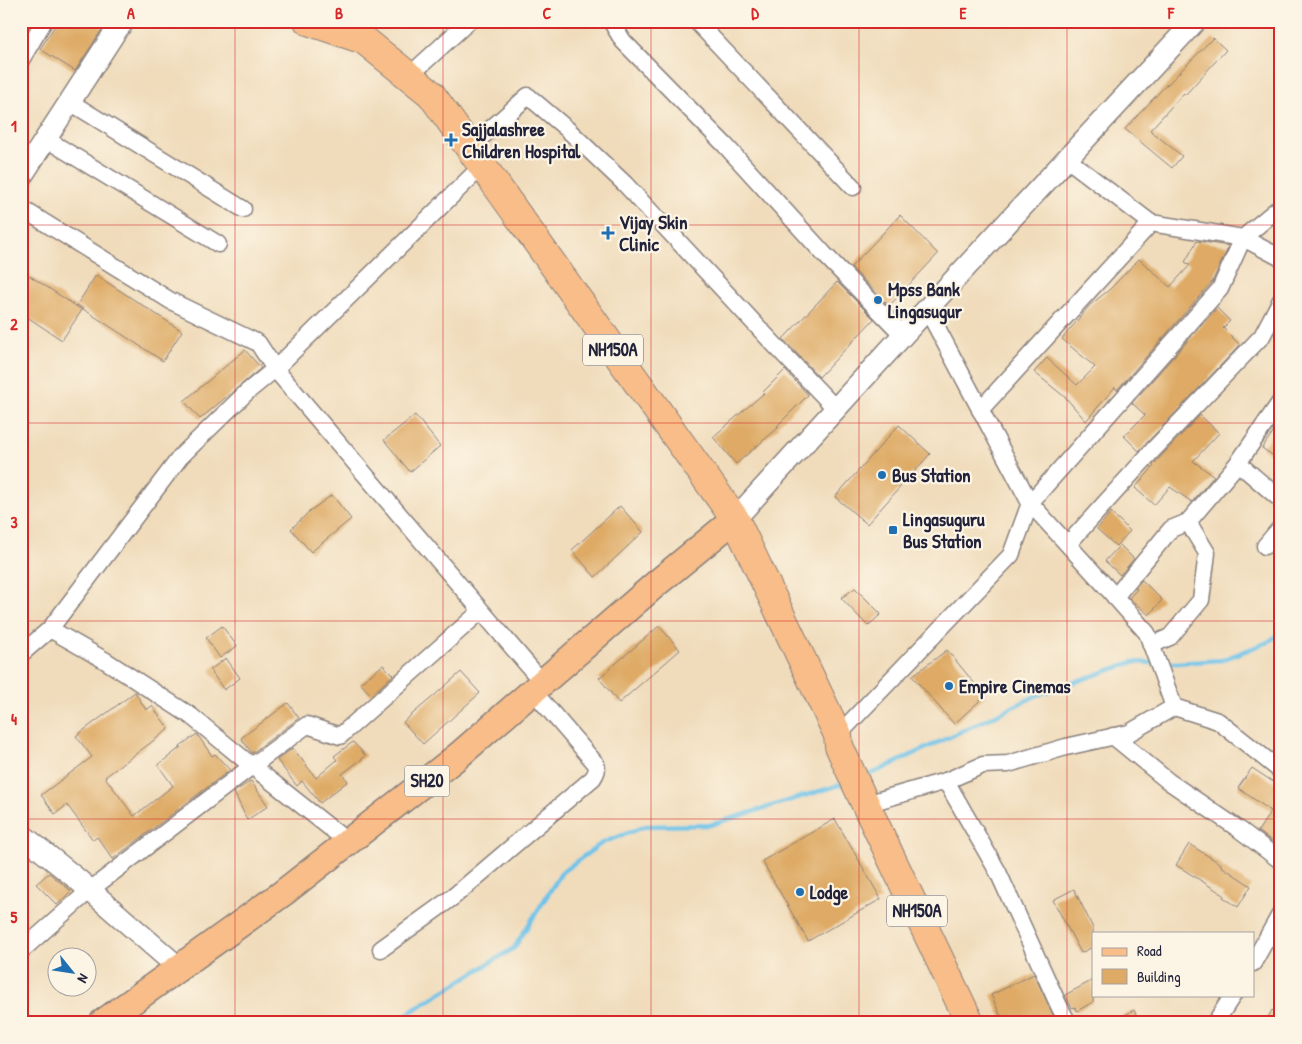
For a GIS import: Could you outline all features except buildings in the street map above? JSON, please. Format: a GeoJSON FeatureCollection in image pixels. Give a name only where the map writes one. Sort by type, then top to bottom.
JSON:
{"type":"FeatureCollection","features":[{"type":"Feature","properties":{"kind":"highway","name":"NH150A"},"geometry":{"type":"LineString","coordinates":[[308,21],[364,40],[431,94],[735,519],[839,740],[865,802],[970,1023]]}},
{"type":"Feature","properties":{"kind":"main road","name":"SH20"},"geometry":{"type":"LineString","coordinates":[[102,1023],[283,893],[458,756],[657,583],[735,519]]}},
{"type":"Feature","properties":{"kind":"street"},"geometry":{"type":"LineString","coordinates":[[21,60],[44,21]]}},
{"type":"Feature","properties":{"kind":"street"},"geometry":{"type":"LineString","coordinates":[[21,177],[124,21]]}},
{"type":"Feature","properties":{"kind":"street"},"geometry":{"type":"LineString","coordinates":[[409,76],[469,21]]}},
{"type":"Feature","properties":{"kind":"street"},"geometry":{"type":"LineString","coordinates":[[611,21],[623,42],[725,145],[824,254],[903,335]]}},
{"type":"Feature","properties":{"kind":"street"},"geometry":{"type":"LineString","coordinates":[[696,21],[853,187]]}},
{"type":"Feature","properties":{"kind":"street"},"geometry":{"type":"LineString","coordinates":[[735,519],[1195,21]]}},
{"type":"Feature","properties":{"kind":"street"},"geometry":{"type":"LineString","coordinates":[[21,654],[50,629],[181,456],[247,392],[275,369],[476,157],[528,96],[568,129],[625,184],[836,408]]}},
{"type":"Feature","properties":{"kind":"street"},"geometry":{"type":"LineString","coordinates":[[70,102],[243,209]]}},
{"type":"Feature","properties":{"kind":"street"},"geometry":{"type":"LineString","coordinates":[[46,139],[218,244]]}},
{"type":"Feature","properties":{"kind":"street"},"geometry":{"type":"LineString","coordinates":[[1067,159],[1151,223],[1243,238],[1281,258]]}},
{"type":"Feature","properties":{"kind":"street"},"geometry":{"type":"LineString","coordinates":[[21,208],[171,301],[258,343],[275,369],[481,611],[596,764],[598,769],[593,778],[454,897],[382,949]]}},
{"type":"Feature","properties":{"kind":"street"},"geometry":{"type":"LineString","coordinates":[[839,740],[1011,555],[1030,504],[1220,289],[1243,238],[1275,211],[1281,214]]}},
{"type":"Feature","properties":{"kind":"street"},"geometry":{"type":"LineString","coordinates":[[980,410],[1151,223]]}},
{"type":"Feature","properties":{"kind":"street"},"geometry":{"type":"LineString","coordinates":[[1068,544],[1262,336],[1281,300]]}},
{"type":"Feature","properties":{"kind":"street"},"geometry":{"type":"LineString","coordinates":[[927,309],[1030,504],[1115,597],[1149,639],[1174,707]]}},
{"type":"Feature","properties":{"kind":"street"},"geometry":{"type":"LineString","coordinates":[[1115,597],[1172,529],[1188,522],[1238,463],[1281,401]]}},
{"type":"Feature","properties":{"kind":"street"},"geometry":{"type":"LineString","coordinates":[[1238,463],[1281,500]]}},
{"type":"Feature","properties":{"kind":"street"},"geometry":{"type":"LineString","coordinates":[[1149,639],[1170,637],[1201,600],[1207,553],[1188,522]]}},
{"type":"Feature","properties":{"kind":"street"},"geometry":{"type":"LineString","coordinates":[[1265,546],[1281,527]]}},
{"type":"Feature","properties":{"kind":"street"},"geometry":{"type":"LineString","coordinates":[[21,951],[90,890],[307,725],[340,736],[481,611]]}},
{"type":"Feature","properties":{"kind":"street"},"geometry":{"type":"LineString","coordinates":[[50,629],[106,661],[191,716],[348,842]]}},
{"type":"Feature","properties":{"kind":"street"},"geometry":{"type":"LineString","coordinates":[[865,802],[946,781],[983,765],[1008,764],[1066,747],[1129,733],[1174,707],[1218,721],[1281,771]]}},
{"type":"Feature","properties":{"kind":"street"},"geometry":{"type":"LineString","coordinates":[[1113,736],[1168,780],[1281,861]]}},
{"type":"Feature","properties":{"kind":"street"},"geometry":{"type":"LineString","coordinates":[[946,781],[998,872],[1068,1023]]}},
{"type":"Feature","properties":{"kind":"street"},"geometry":{"type":"LineString","coordinates":[[21,834],[90,890],[179,968]]}},
{"type":"Feature","properties":{"kind":"street"},"geometry":{"type":"LineString","coordinates":[[1254,961],[1281,913]]}},
{"type":"Feature","properties":{"kind":"street"},"geometry":{"type":"LineString","coordinates":[[1215,1023],[1232,996]]}},
{"type":"Feature","properties":{"kind":"waterway"},"geometry":{"type":"LineString","coordinates":[[1161,663],[1222,660],[1268,642],[1281,633]]}},
{"type":"Feature","properties":{"kind":"waterway"},"geometry":{"type":"LineString","coordinates":[[863,777],[1040,694],[1133,662],[1154,663]]}},
{"type":"Feature","properties":{"kind":"waterway"},"geometry":{"type":"LineString","coordinates":[[395,1023],[514,948],[562,872],[602,843],[646,826],[710,825],[846,783]]}},
{"type":"Feature","properties":{"kind":"place","name":"Sajjalashree Children Hospital"},"geometry":{"type":"Point","coordinates":[451,140]}},
{"type":"Feature","properties":{"kind":"place","name":"Vijay Skin Clinic"},"geometry":{"type":"Point","coordinates":[608,233]}},
{"type":"Feature","properties":{"kind":"place","name":"Mpss Bank Lingasugur"},"geometry":{"type":"Point","coordinates":[878,300]}},
{"type":"Feature","properties":{"kind":"place","name":"Bus Station"},"geometry":{"type":"Point","coordinates":[882,475]}},
{"type":"Feature","properties":{"kind":"place","name":"Lingasuguru Bus Station"},"geometry":{"type":"Point","coordinates":[893,530]}},
{"type":"Feature","properties":{"kind":"place","name":"Empire Cinemas"},"geometry":{"type":"Point","coordinates":[949,686]}},
{"type":"Feature","properties":{"kind":"place","name":"Lodge"},"geometry":{"type":"Point","coordinates":[800,892]}}]}
